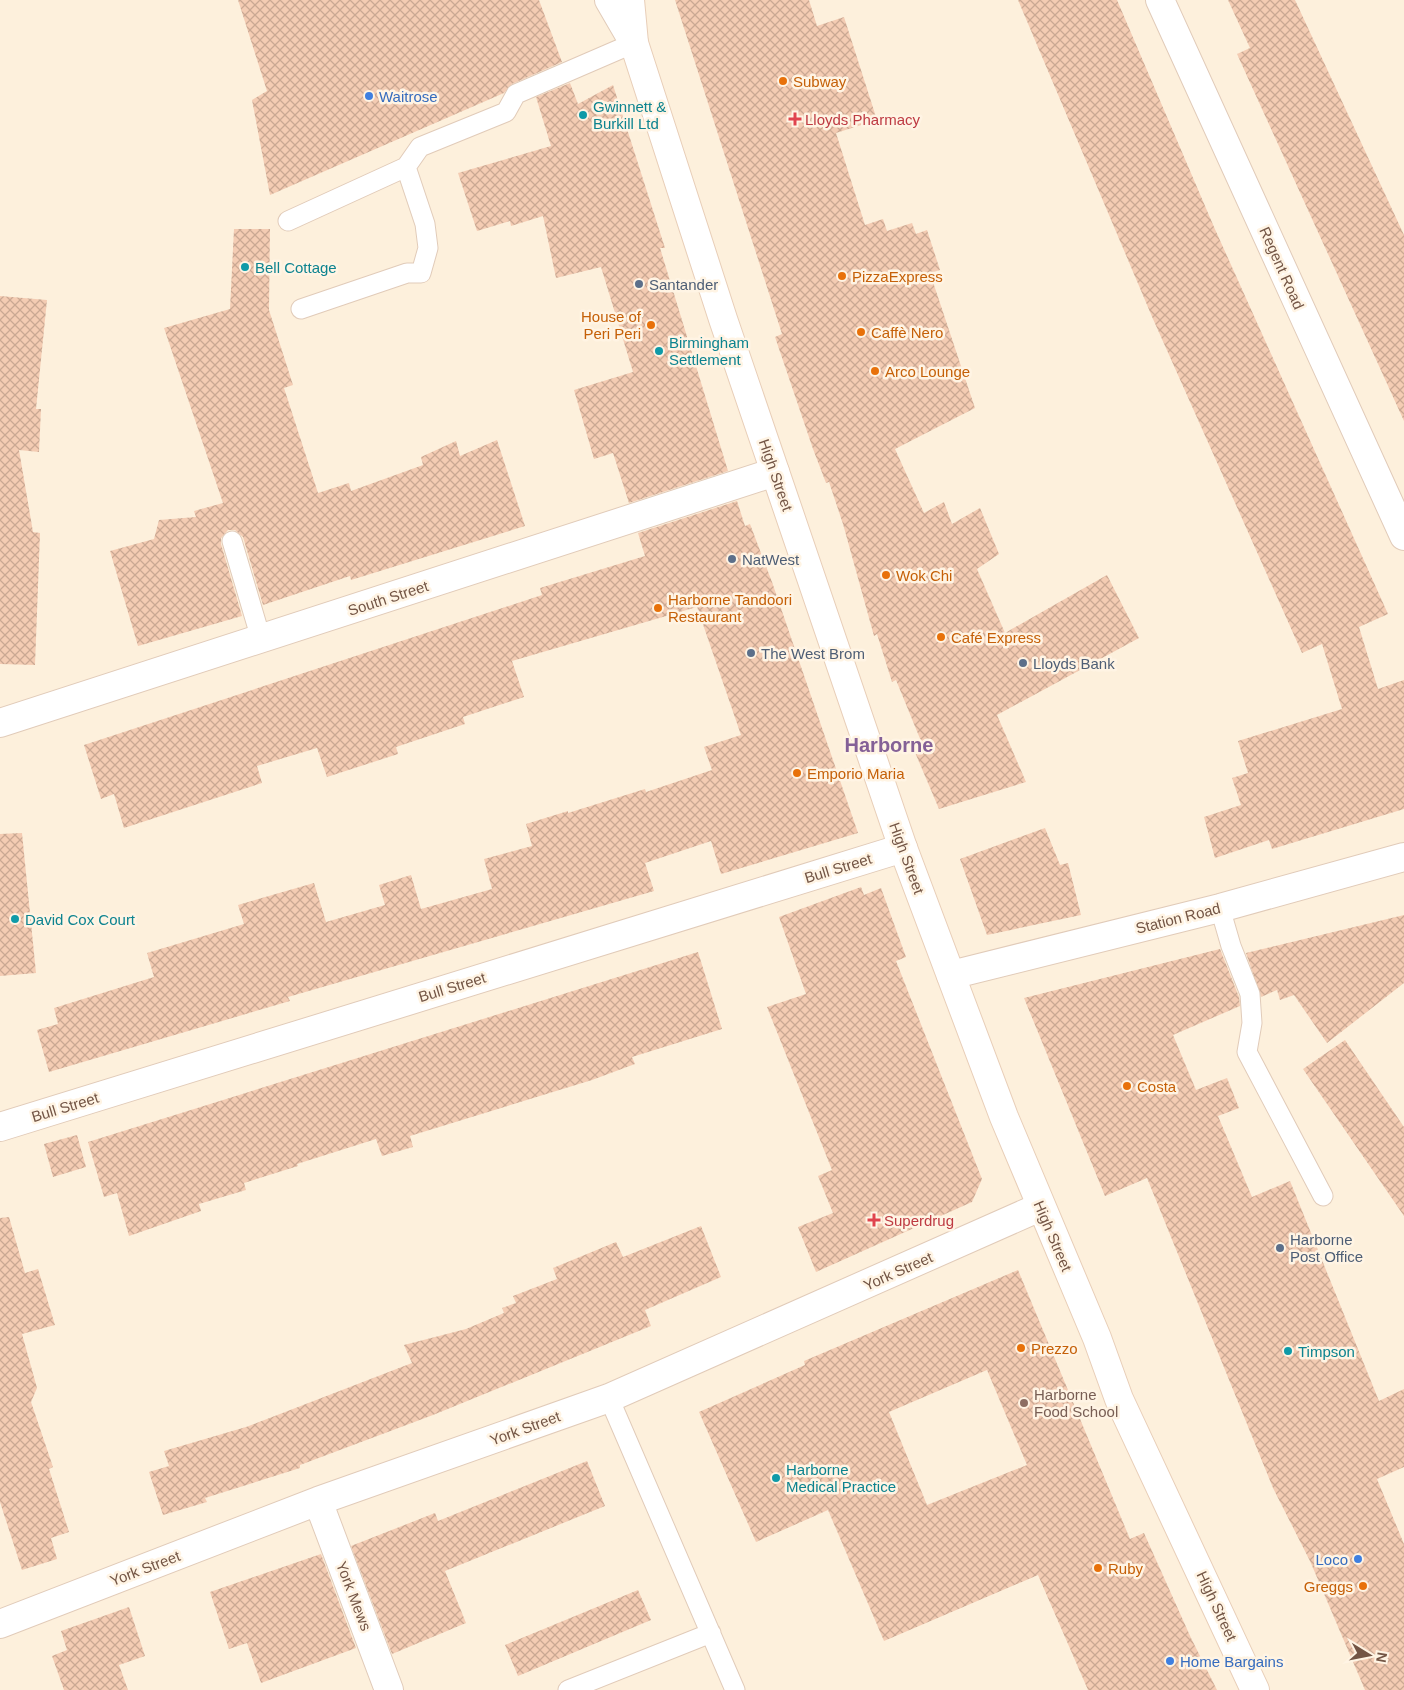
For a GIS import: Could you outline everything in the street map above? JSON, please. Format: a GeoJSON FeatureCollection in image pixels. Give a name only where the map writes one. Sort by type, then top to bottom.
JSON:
{"type":"FeatureCollection","features":[{"type":"Feature","properties":{"kind":"street"},"geometry":{"type":"LineString","coordinates":[[609,0],[634,43]]}},
{"type":"Feature","properties":{"kind":"street","name":"High Street"},"geometry":{"type":"LineString","coordinates":[[630,0],[634,43],[775,472],[903,848],[1040,1207],[1097,1338],[1119,1399],[1255,1690]]}},
{"type":"Feature","properties":{"kind":"street","name":"Regent Road"},"geometry":{"type":"LineString","coordinates":[[1160,0],[1404,536]]}},
{"type":"Feature","properties":{"kind":"street","name":"South Street"},"geometry":{"type":"LineString","coordinates":[[0,723],[775,472]]}},
{"type":"Feature","properties":{"kind":"street","name":"Bull Street"},"geometry":{"type":"LineString","coordinates":[[0,1127],[903,848]]}},
{"type":"Feature","properties":{"kind":"street","name":"Station Road"},"geometry":{"type":"LineString","coordinates":[[951,975],[1220,908],[1404,857]]}},
{"type":"Feature","properties":{"kind":"street","name":"York Street"},"geometry":{"type":"LineString","coordinates":[[0,1624],[318,1501],[608,1398],[1040,1207]]}},
{"type":"Feature","properties":{"kind":"street","name":"York Mews"},"geometry":{"type":"LineString","coordinates":[[318,1501],[389,1690]]}},
{"type":"Feature","properties":{"kind":"lane"},"geometry":{"type":"LineString","coordinates":[[288,220],[406,167],[420,147],[506,112],[516,94],[634,43]]}},
{"type":"Feature","properties":{"kind":"lane"},"geometry":{"type":"LineString","coordinates":[[301,309],[407,273],[421,273],[428,248],[425,224],[406,167]]}},
{"type":"Feature","properties":{"kind":"lane"},"geometry":{"type":"LineString","coordinates":[[232,541],[261,638]]}},
{"type":"Feature","properties":{"kind":"lane"},"geometry":{"type":"LineString","coordinates":[[1220,908],[1231,946],[1250,994],[1252,1023],[1248,1052],[1323,1196]]}},
{"type":"Feature","properties":{"kind":"lane"},"geometry":{"type":"LineString","coordinates":[[608,1398],[735,1690]]}},
{"type":"Feature","properties":{"kind":"lane"},"geometry":{"type":"LineString","coordinates":[[568,1690],[711,1633]]}},
{"type":"Feature","properties":{"kind":"building","name":"Waitrose"},"geometry":{"type":"Polygon","coordinates":[[[238,0],[539,0],[562,62],[512,84],[504,93],[270,195],[252,100],[267,91],[238,0]]]}},
{"type":"Feature","properties":{"kind":"building"},"geometry":{"type":"Polygon","coordinates":[[[675,0],[809,0],[817,26],[844,17],[877,120],[836,133],[865,225],[883,219],[887,231],[912,223],[916,234],[927,230],[940,270],[930,273],[975,408],[895,449],[924,513],[944,502],[952,524],[980,508],[999,554],[977,569],[1005,633],[1107,575],[1139,638],[997,715],[1026,782],[939,809],[914,750],[923,746],[896,680],[892,682],[877,634],[874,636],[843,524],[829,482],[826,483],[813,449],[775,337],[782,334],[675,0]]]}},
{"type":"Feature","properties":{"kind":"building"},"geometry":{"type":"Polygon","coordinates":[[[1018,0],[1117,0],[1214,227],[1388,614],[1359,627],[1378,689],[1404,680],[1404,809],[1272,849],[1269,840],[1215,858],[1204,817],[1241,805],[1232,778],[1248,773],[1238,741],[1342,709],[1322,644],[1302,653],[1153,319],[1018,0]]]}},
{"type":"Feature","properties":{"kind":"building"},"geometry":{"type":"Polygon","coordinates":[[[1228,0],[1295,0],[1404,235],[1404,421],[1237,54],[1250,48],[1228,0]]]}},
{"type":"Feature","properties":{"kind":"building"},"geometry":{"type":"Polygon","coordinates":[[[570,83],[578,104],[613,85],[665,248],[660,248],[728,471],[629,503],[613,453],[594,459],[574,390],[633,372],[601,267],[556,278],[543,216],[511,226],[510,221],[477,231],[458,173],[551,146],[536,97],[570,83]]]}},
{"type":"Feature","properties":{"kind":"building"},"geometry":{"type":"Polygon","coordinates":[[[234,229],[270,229],[269,310],[293,385],[284,388],[318,493],[349,483],[351,491],[423,465],[421,457],[456,441],[460,456],[497,440],[525,526],[351,580],[350,576],[263,605],[243,537],[235,530],[228,530],[221,538],[221,544],[242,616],[138,646],[110,551],[154,539],[159,520],[196,517],[194,511],[223,503],[164,328],[230,309],[234,229]]]}},
{"type":"Feature","properties":{"kind":"building"},"geometry":{"type":"Polygon","coordinates":[[[0,296],[47,300],[36,409],[41,409],[39,452],[19,450],[33,532],[40,533],[35,665],[0,664],[0,296]]]}},
{"type":"Feature","properties":{"kind":"building"},"geometry":{"type":"Polygon","coordinates":[[[737,501],[745,526],[750,524],[772,582],[858,833],[721,874],[711,841],[645,863],[654,891],[288,997],[290,1001],[49,1072],[37,1030],[58,1024],[54,1008],[154,977],[147,953],[244,924],[238,905],[314,883],[326,922],[385,905],[379,885],[411,875],[421,909],[492,889],[484,859],[532,846],[526,824],[645,789],[646,792],[712,770],[704,747],[741,735],[697,607],[512,661],[524,697],[463,717],[465,724],[396,747],[398,754],[327,777],[317,748],[257,766],[262,783],[124,828],[114,794],[101,799],[84,745],[542,595],[540,588],[645,556],[638,533],[737,501]]]}},
{"type":"Feature","properties":{"kind":"building"},"geometry":{"type":"Polygon","coordinates":[[[1045,828],[1060,865],[1068,863],[1081,915],[987,935],[960,859],[1045,828]]]}},
{"type":"Feature","properties":{"kind":"building","name":"David Cox Court"},"geometry":{"type":"Polygon","coordinates":[[[22,833],[36,973],[0,976],[0,834],[22,833]]]}},
{"type":"Feature","properties":{"kind":"building"},"geometry":{"type":"Polygon","coordinates":[[[861,887],[864,895],[881,888],[906,957],[896,961],[982,1179],[972,1202],[816,1272],[798,1227],[833,1213],[818,1176],[832,1170],[767,1007],[806,994],[779,917],[861,887]]]}},
{"type":"Feature","properties":{"kind":"building"},"geometry":{"type":"Polygon","coordinates":[[[1404,915],[1404,983],[1327,1043],[1294,995],[1280,1000],[1277,990],[1261,997],[1246,953],[1404,915]]]}},
{"type":"Feature","properties":{"kind":"building"},"geometry":{"type":"Polygon","coordinates":[[[1220,949],[1239,997],[1240,1006],[1173,1035],[1196,1090],[1227,1078],[1239,1108],[1218,1116],[1252,1197],[1290,1181],[1379,1401],[1404,1389],[1404,1467],[1377,1479],[1404,1544],[1404,1690],[1365,1690],[1310,1561],[1273,1488],[1147,1178],[1105,1196],[1024,998],[1220,949]]]}},
{"type":"Feature","properties":{"kind":"building"},"geometry":{"type":"Polygon","coordinates":[[[698,952],[722,1029],[632,1057],[635,1064],[592,1080],[410,1136],[413,1147],[382,1156],[376,1139],[297,1164],[298,1166],[244,1183],[246,1190],[199,1204],[201,1211],[129,1236],[117,1193],[104,1197],[88,1142],[698,952]]]}},
{"type":"Feature","properties":{"kind":"building"},"geometry":{"type":"Polygon","coordinates":[[[1345,1040],[1404,1127],[1404,1216],[1303,1069],[1345,1040]]]}},
{"type":"Feature","properties":{"kind":"building"},"geometry":{"type":"Polygon","coordinates":[[[77,1135],[86,1167],[53,1177],[44,1144],[77,1135]]]}},
{"type":"Feature","properties":{"kind":"building"},"geometry":{"type":"Polygon","coordinates":[[[9,1217],[25,1273],[38,1269],[55,1325],[22,1334],[37,1388],[31,1402],[53,1467],[49,1469],[69,1532],[51,1538],[57,1559],[22,1570],[0,1502],[0,1218],[9,1217]]]}},
{"type":"Feature","properties":{"kind":"building"},"geometry":{"type":"Polygon","coordinates":[[[701,1226],[721,1277],[645,1310],[651,1326],[433,1415],[300,1465],[300,1468],[205,1498],[207,1502],[163,1515],[149,1472],[169,1466],[164,1451],[246,1427],[412,1363],[404,1345],[466,1329],[504,1313],[502,1308],[516,1303],[513,1296],[557,1279],[553,1268],[616,1242],[623,1257],[701,1226]]]}},
{"type":"Feature","properties":{"kind":"building"},"geometry":{"type":"Polygon","coordinates":[[[1018,1270],[1130,1539],[1144,1533],[1191,1638],[1217,1690],[1088,1690],[1038,1575],[884,1641],[828,1510],[756,1542],[699,1412],[805,1365],[804,1361],[1018,1270]],[[987,1370],[889,1412],[927,1505],[1027,1465],[987,1370]]]}},
{"type":"Feature","properties":{"kind":"building"},"geometry":{"type":"Polygon","coordinates":[[[587,1461],[605,1506],[445,1571],[466,1623],[392,1654],[351,1546],[435,1513],[438,1521],[587,1461]]]}},
{"type":"Feature","properties":{"kind":"building"},"geometry":{"type":"Polygon","coordinates":[[[321,1554],[356,1648],[261,1683],[247,1643],[229,1649],[210,1592],[321,1554]]]}},
{"type":"Feature","properties":{"kind":"building"},"geometry":{"type":"Polygon","coordinates":[[[638,1590],[651,1620],[518,1676],[505,1645],[638,1590]]]}},
{"type":"Feature","properties":{"kind":"building"},"geometry":{"type":"Polygon","coordinates":[[[129,1607],[145,1656],[119,1665],[128,1690],[64,1690],[52,1656],[67,1650],[61,1631],[129,1607]]]}},
{"type":"Feature","properties":{"kind":"place","name":"Subway"},"geometry":{"type":"Point","coordinates":[783,81]}},
{"type":"Feature","properties":{"kind":"place","name":"Waitrose"},"geometry":{"type":"Point","coordinates":[369,96]}},
{"type":"Feature","properties":{"kind":"place","name":"Gwinnett & Burkill Ltd"},"geometry":{"type":"Point","coordinates":[583,115]}},
{"type":"Feature","properties":{"kind":"place","name":"Lloyds Pharmacy"},"geometry":{"type":"Point","coordinates":[795,119]}},
{"type":"Feature","properties":{"kind":"place","name":"Bell Cottage"},"geometry":{"type":"Point","coordinates":[245,267]}},
{"type":"Feature","properties":{"kind":"place","name":"PizzaExpress"},"geometry":{"type":"Point","coordinates":[842,276]}},
{"type":"Feature","properties":{"kind":"place","name":"Santander"},"geometry":{"type":"Point","coordinates":[639,284]}},
{"type":"Feature","properties":{"kind":"place","name":"House of Peri Peri"},"geometry":{"type":"Point","coordinates":[651,325]}},
{"type":"Feature","properties":{"kind":"place","name":"Caffè Nero"},"geometry":{"type":"Point","coordinates":[861,332]}},
{"type":"Feature","properties":{"kind":"place","name":"Birmingham Settlement"},"geometry":{"type":"Point","coordinates":[659,351]}},
{"type":"Feature","properties":{"kind":"place","name":"Arco Lounge"},"geometry":{"type":"Point","coordinates":[875,371]}},
{"type":"Feature","properties":{"kind":"place","name":"NatWest"},"geometry":{"type":"Point","coordinates":[732,559]}},
{"type":"Feature","properties":{"kind":"place","name":"Wok Chi"},"geometry":{"type":"Point","coordinates":[886,575]}},
{"type":"Feature","properties":{"kind":"place","name":"Harborne Tandoori Restaurant"},"geometry":{"type":"Point","coordinates":[658,608]}},
{"type":"Feature","properties":{"kind":"place","name":"Café Express"},"geometry":{"type":"Point","coordinates":[941,637]}},
{"type":"Feature","properties":{"kind":"place","name":"The West Brom"},"geometry":{"type":"Point","coordinates":[751,653]}},
{"type":"Feature","properties":{"kind":"place","name":"Lloyds Bank"},"geometry":{"type":"Point","coordinates":[1023,663]}},
{"type":"Feature","properties":{"kind":"place","name":"Emporio Maria"},"geometry":{"type":"Point","coordinates":[797,773]}},
{"type":"Feature","properties":{"kind":"place","name":"David Cox Court"},"geometry":{"type":"Point","coordinates":[15,919]}},
{"type":"Feature","properties":{"kind":"place","name":"Costa"},"geometry":{"type":"Point","coordinates":[1127,1086]}},
{"type":"Feature","properties":{"kind":"place","name":"Superdrug"},"geometry":{"type":"Point","coordinates":[874,1220]}},
{"type":"Feature","properties":{"kind":"place","name":"Harborne Post Office"},"geometry":{"type":"Point","coordinates":[1280,1248]}},
{"type":"Feature","properties":{"kind":"place","name":"Prezzo"},"geometry":{"type":"Point","coordinates":[1021,1348]}},
{"type":"Feature","properties":{"kind":"place","name":"Timpson"},"geometry":{"type":"Point","coordinates":[1288,1351]}},
{"type":"Feature","properties":{"kind":"place","name":"Harborne Food School"},"geometry":{"type":"Point","coordinates":[1024,1403]}},
{"type":"Feature","properties":{"kind":"place","name":"Harborne Medical Practice"},"geometry":{"type":"Point","coordinates":[776,1478]}},
{"type":"Feature","properties":{"kind":"place","name":"Loco"},"geometry":{"type":"Point","coordinates":[1358,1559]}},
{"type":"Feature","properties":{"kind":"place","name":"Ruby"},"geometry":{"type":"Point","coordinates":[1098,1568]}},
{"type":"Feature","properties":{"kind":"place","name":"Greggs"},"geometry":{"type":"Point","coordinates":[1363,1586]}},
{"type":"Feature","properties":{"kind":"place","name":"Home Bargains"},"geometry":{"type":"Point","coordinates":[1170,1661]}},
{"type":"Feature","properties":{"kind":"district","name":"Harborne"},"geometry":{"type":"Point","coordinates":[889,745]}}]}
